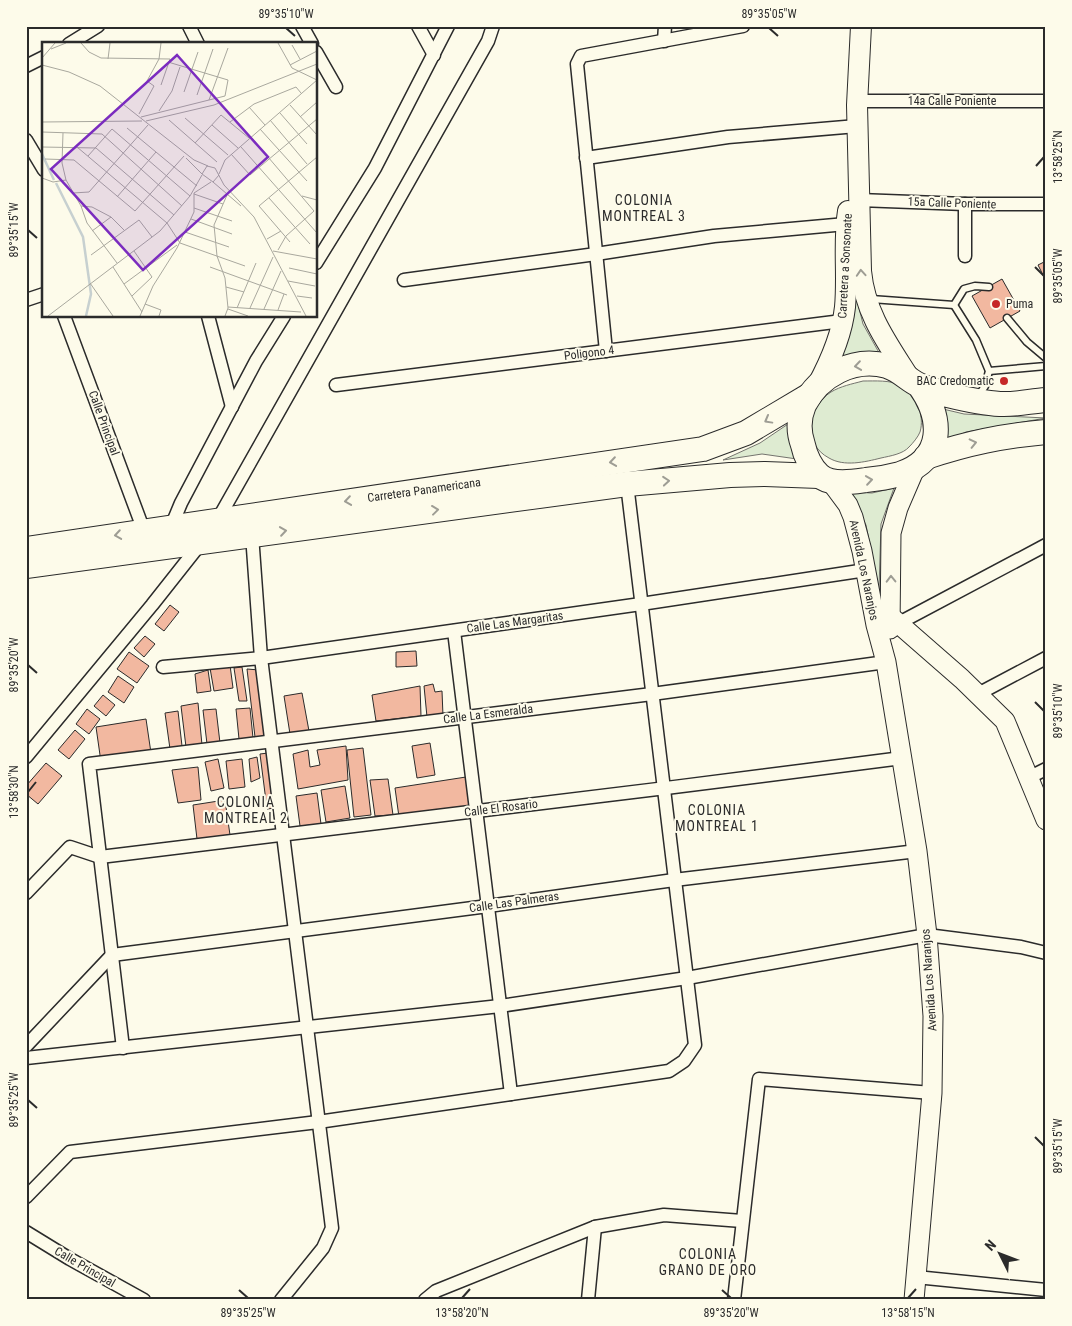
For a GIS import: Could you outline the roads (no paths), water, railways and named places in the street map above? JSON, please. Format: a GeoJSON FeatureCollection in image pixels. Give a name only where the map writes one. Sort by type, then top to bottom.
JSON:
{"type":"FeatureCollection","features":[{"type":"Feature","properties":{"kind":"highway"},"geometry":{"type":"LineString","coordinates":[[1046,400],[1002,404],[975,400],[946,394],[915,382],[901,372],[887,366],[872,364],[856,365],[828,376],[813,391],[803,407],[799,420],[799,434],[808,460],[825,479],[859,481],[900,474],[921,462],[984,440],[1046,432]]}},
{"type":"Feature","properties":{"kind":"highway"},"geometry":{"type":"LineString","coordinates":[[915,382],[931,404],[935,417],[936,431],[933,445],[921,462]]}},
{"type":"Feature","properties":{"kind":"highway","name":"Carretera Panamericana"},"geometry":{"type":"LineString","coordinates":[[26,549],[703,449],[746,433],[813,391]]}},
{"type":"Feature","properties":{"kind":"highway","name":"Carretera Panamericana"},"geometry":{"type":"LineString","coordinates":[[26,566],[627,484],[730,475],[765,474],[825,479]]}},
{"type":"Feature","properties":{"kind":"main road","name":"Carretera a Sonsonate"},"geometry":{"type":"LineString","coordinates":[[861,26],[858,134],[861,271],[865,298],[884,337],[915,382]]}},
{"type":"Feature","properties":{"kind":"main road","name":"Carretera a Sonsonate"},"geometry":{"type":"LineString","coordinates":[[813,391],[833,354],[842,321],[845,295],[846,224],[858,134]]}},
{"type":"Feature","properties":{"kind":"main road","name":"Avenida Los Naranjos"},"geometry":{"type":"LineString","coordinates":[[886,662],[895,620],[891,534],[898,508],[921,462]]}},
{"type":"Feature","properties":{"kind":"main road","name":"Avenida Los Naranjos"},"geometry":{"type":"LineString","coordinates":[[825,479],[848,505],[853,517],[866,570],[876,625],[886,662],[917,851],[927,934],[933,1016],[932,1092],[914,1300]]}},
{"type":"Feature","properties":{"kind":"main road"},"geometry":{"type":"LineString","coordinates":[[895,620],[978,694],[1004,721],[1046,820]]}},
{"type":"Feature","properties":{"kind":"street"},"geometry":{"type":"LineString","coordinates":[[77,42],[98,26]]}},
{"type":"Feature","properties":{"kind":"street"},"geometry":{"type":"LineString","coordinates":[[189,26],[197,42]]}},
{"type":"Feature","properties":{"kind":"street"},"geometry":{"type":"LineString","coordinates":[[302,26],[311,42]]}},
{"type":"Feature","properties":{"kind":"street"},"geometry":{"type":"LineString","coordinates":[[418,26],[434,56]]}},
{"type":"Feature","properties":{"kind":"street"},"geometry":{"type":"LineString","coordinates":[[318,261],[375,168],[448,26]]}},
{"type":"Feature","properties":{"kind":"street"},"geometry":{"type":"LineString","coordinates":[[217,521],[488,41],[493,26]]}},
{"type":"Feature","properties":{"kind":"street"},"geometry":{"type":"LineString","coordinates":[[664,26],[664,41]]}},
{"type":"Feature","properties":{"kind":"street"},"geometry":{"type":"LineString","coordinates":[[606,350],[577,64],[581,56],[743,26]]}},
{"type":"Feature","properties":{"kind":"street"},"geometry":{"type":"LineString","coordinates":[[318,56],[336,87]]}},
{"type":"Feature","properties":{"kind":"street"},"geometry":{"type":"LineString","coordinates":[[26,66],[42,58]]}},
{"type":"Feature","properties":{"kind":"street","name":"14a Calle Poniente"},"geometry":{"type":"LineString","coordinates":[[858,101],[1046,101]]}},
{"type":"Feature","properties":{"kind":"street"},"geometry":{"type":"LineString","coordinates":[[586,158],[728,137],[858,134]]}},
{"type":"Feature","properties":{"kind":"street"},"geometry":{"type":"LineString","coordinates":[[26,140],[42,167]]}},
{"type":"Feature","properties":{"kind":"street","name":"15a Calle Poniente"},"geometry":{"type":"LineString","coordinates":[[859,200],[965,204],[1046,204]]}},
{"type":"Feature","properties":{"kind":"street"},"geometry":{"type":"LineString","coordinates":[[964,256],[965,204]]}},
{"type":"Feature","properties":{"kind":"street"},"geometry":{"type":"LineString","coordinates":[[404,280],[714,236],[846,224]]}},
{"type":"Feature","properties":{"kind":"street"},"geometry":{"type":"LineString","coordinates":[[26,300],[42,295]]}},
{"type":"Feature","properties":{"kind":"street","name":"Calle Principal"},"geometry":{"type":"LineString","coordinates":[[65,318],[144,531]]}},
{"type":"Feature","properties":{"kind":"street"},"geometry":{"type":"LineString","coordinates":[[209,318],[232,407]]}},
{"type":"Feature","properties":{"kind":"street"},"geometry":{"type":"LineString","coordinates":[[171,527],[181,503],[256,361],[283,318]]}},
{"type":"Feature","properties":{"kind":"street","name":"Poligono 4"},"geometry":{"type":"LineString","coordinates":[[336,385],[842,321]]}},
{"type":"Feature","properties":{"kind":"street"},"geometry":{"type":"LineString","coordinates":[[26,1197],[70,1152],[318,1122],[669,1071],[684,1061],[695,1045],[627,484]]}},
{"type":"Feature","properties":{"kind":"street"},"geometry":{"type":"LineString","coordinates":[[252,535],[261,658],[332,1228],[322,1248],[281,1300]]}},
{"type":"Feature","properties":{"kind":"street"},"geometry":{"type":"LineString","coordinates":[[26,757],[201,543]]}},
{"type":"Feature","properties":{"kind":"street"},"geometry":{"type":"LineString","coordinates":[[895,620],[1046,545]]}},
{"type":"Feature","properties":{"kind":"street","name":"Calle Las Margaritas"},"geometry":{"type":"LineString","coordinates":[[164,667],[261,658],[866,570]]}},
{"type":"Feature","properties":{"kind":"street"},"geometry":{"type":"LineString","coordinates":[[454,631],[511,1094]]}},
{"type":"Feature","properties":{"kind":"street"},"geometry":{"type":"LineString","coordinates":[[978,694],[1046,658]]}},
{"type":"Feature","properties":{"kind":"street","name":"Calle La Esmeralda"},"geometry":{"type":"LineString","coordinates":[[100,857],[90,764],[652,694],[886,662]]}},
{"type":"Feature","properties":{"kind":"street","name":"Calle El Rosario"},"geometry":{"type":"LineString","coordinates":[[100,857],[476,810],[664,790],[902,758]]}},
{"type":"Feature","properties":{"kind":"street"},"geometry":{"type":"LineString","coordinates":[[1028,778],[1046,769]]}},
{"type":"Feature","properties":{"kind":"street"},"geometry":{"type":"LineString","coordinates":[[26,893],[70,847],[100,857],[123,1048]]}},
{"type":"Feature","properties":{"kind":"street","name":"Calle Las Palmeras"},"geometry":{"type":"LineString","coordinates":[[112,955],[674,880],[917,851]]}},
{"type":"Feature","properties":{"kind":"street"},"geometry":{"type":"LineString","coordinates":[[26,1058],[500,1006],[687,978],[927,934],[1021,947],[1046,953]]}},
{"type":"Feature","properties":{"kind":"street"},"geometry":{"type":"LineString","coordinates":[[26,1046],[112,955]]}},
{"type":"Feature","properties":{"kind":"street"},"geometry":{"type":"LineString","coordinates":[[734,1300],[759,1079],[932,1092]]}},
{"type":"Feature","properties":{"kind":"street"},"geometry":{"type":"LineString","coordinates":[[425,1300],[436,1292],[595,1227],[664,1214],[742,1221]]}},
{"type":"Feature","properties":{"kind":"street"},"geometry":{"type":"LineString","coordinates":[[588,1300],[595,1227]]}},
{"type":"Feature","properties":{"kind":"street","name":"Calle Principal"},"geometry":{"type":"LineString","coordinates":[[26,1232],[144,1300]]}},
{"type":"Feature","properties":{"kind":"street"},"geometry":{"type":"LineString","coordinates":[[916,1277],[1046,1290]]}},
{"type":"Feature","properties":{"kind":"lane"},"geometry":{"type":"LineString","coordinates":[[954,305],[964,290],[975,286],[989,287]]}},
{"type":"Feature","properties":{"kind":"lane"},"geometry":{"type":"LineString","coordinates":[[865,298],[954,305]]}},
{"type":"Feature","properties":{"kind":"lane"},"geometry":{"type":"LineString","coordinates":[[954,305],[976,340],[989,371],[985,386],[975,400]]}},
{"type":"Feature","properties":{"kind":"lane"},"geometry":{"type":"LineString","coordinates":[[1007,318],[1027,342],[1046,358]]}},
{"type":"Feature","properties":{"kind":"lane"},"geometry":{"type":"LineString","coordinates":[[989,371],[1046,366]]}},
{"type":"Feature","properties":{"kind":"place","name":"Puma"},"geometry":{"type":"Point","coordinates":[996,304]}},
{"type":"Feature","properties":{"kind":"place","name":"BAC Credomatic"},"geometry":{"type":"Point","coordinates":[1004,381]}},
{"type":"Feature","properties":{"kind":"district","name":"COLONIA MONTREAL 3"},"geometry":{"type":"Point","coordinates":[644,208]}},
{"type":"Feature","properties":{"kind":"district","name":"COLONIA MONTREAL 2"},"geometry":{"type":"Point","coordinates":[246,810]}},
{"type":"Feature","properties":{"kind":"district","name":"COLONIA MONTREAL 1"},"geometry":{"type":"Point","coordinates":[717,818]}},
{"type":"Feature","properties":{"kind":"district","name":"COLONIA GRANO DE ORO"},"geometry":{"type":"Point","coordinates":[708,1262]}}]}
